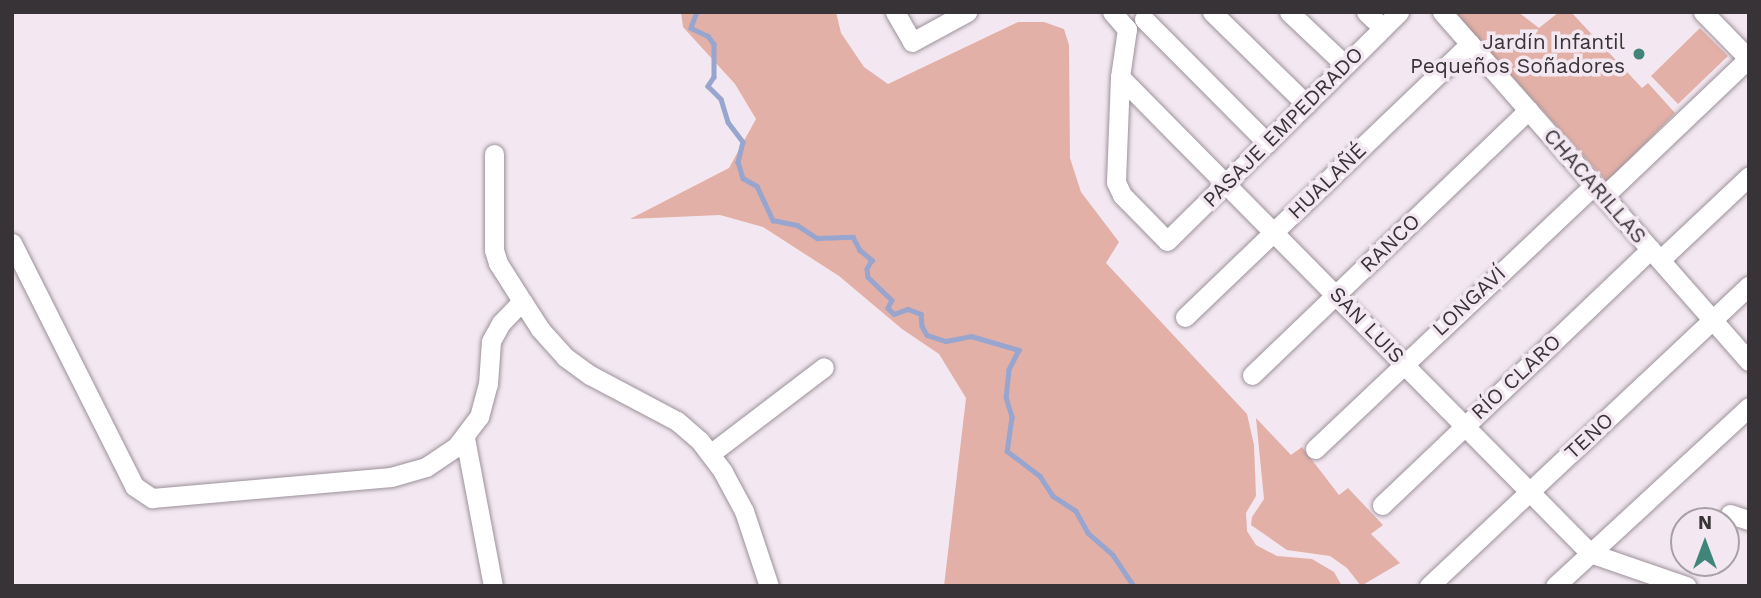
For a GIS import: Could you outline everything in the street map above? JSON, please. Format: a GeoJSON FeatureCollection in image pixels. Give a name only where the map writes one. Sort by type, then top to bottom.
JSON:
{"type":"FeatureCollection","features":[{"type":"Feature","properties":{"kind":"street"},"geometry":{"type":"LineString","coordinates":[[895,12],[912,42],[967,12]]}},
{"type":"Feature","properties":{"kind":"street"},"geometry":{"type":"LineString","coordinates":[[1112,12],[1142,20],[1267,143]]}},
{"type":"Feature","properties":{"kind":"street"},"geometry":{"type":"LineString","coordinates":[[1212,12],[1306,104]]}},
{"type":"Feature","properties":{"kind":"street"},"geometry":{"type":"LineString","coordinates":[[1289,12],[1345,65]]}},
{"type":"Feature","properties":{"kind":"street"},"geometry":{"type":"LineString","coordinates":[[1366,12],[1383,28]]}},
{"type":"Feature","properties":{"kind":"street","name":"PASAJE EMPEDRADO"},"geometry":{"type":"LineString","coordinates":[[1120,77],[1116,182],[1122,195],[1167,241],[1399,12]]}},
{"type":"Feature","properties":{"kind":"street","name":"CHACARILLAS"},"geometry":{"type":"LineString","coordinates":[[1442,12],[1749,360]]}},
{"type":"Feature","properties":{"kind":"street"},"geometry":{"type":"LineString","coordinates":[[1703,12],[1749,58]]}},
{"type":"Feature","properties":{"kind":"street"},"geometry":{"type":"LineString","coordinates":[[1120,77],[1142,20]]}},
{"type":"Feature","properties":{"kind":"street","name":"HUALAÑÉ"},"geometry":{"type":"LineString","coordinates":[[1185,317],[1470,44]]}},
{"type":"Feature","properties":{"kind":"street","name":"LONGAVÍ"},"geometry":{"type":"LineString","coordinates":[[1315,449],[1403,362],[1749,58]]}},
{"type":"Feature","properties":{"kind":"street","name":"SAN LUIS"},"geometry":{"type":"LineString","coordinates":[[1120,77],[1590,553],[1686,586]]}},
{"type":"Feature","properties":{"kind":"street","name":"RANCO"},"geometry":{"type":"LineString","coordinates":[[1252,375],[1528,110]]}},
{"type":"Feature","properties":{"kind":"street"},"geometry":{"type":"LineString","coordinates":[[494,154],[494,250],[498,263],[522,302],[540,329],[565,357],[590,374],[677,421],[710,454],[744,511],[769,586]]}},
{"type":"Feature","properties":{"kind":"street","name":"RÍO CLARO"},"geometry":{"type":"LineString","coordinates":[[1382,505],[1464,426],[1749,176]]}},
{"type":"Feature","properties":{"kind":"street"},"geometry":{"type":"LineString","coordinates":[[12,243],[134,486],[147,496],[157,498],[403,475],[437,461],[465,438],[479,417],[486,395],[491,341],[501,323],[522,302]]}},
{"type":"Feature","properties":{"kind":"street","name":"TENO"},"geometry":{"type":"LineString","coordinates":[[1429,586],[1749,286]]}},
{"type":"Feature","properties":{"kind":"street"},"geometry":{"type":"LineString","coordinates":[[710,454],[824,366]]}},
{"type":"Feature","properties":{"kind":"street"},"geometry":{"type":"LineString","coordinates":[[1555,586],[1749,407]]}},
{"type":"Feature","properties":{"kind":"street"},"geometry":{"type":"LineString","coordinates":[[465,438],[493,586]]}},
{"type":"Feature","properties":{"kind":"shaded area"},"geometry":{"type":"Polygon","coordinates":[[[681,12],[836,12],[841,33],[864,67],[888,84],[1018,22],[1044,22],[1064,29],[1069,45],[1070,158],[1081,192],[1119,242],[1106,263],[1247,414],[1254,445],[1256,496],[1246,513],[1247,531],[1256,545],[1277,556],[1312,559],[1334,572],[1342,586],[944,586],[966,398],[939,354],[902,329],[839,276],[763,227],[720,215],[630,219],[729,168],[756,119],[735,84],[683,27],[681,12]]]}},
{"type":"Feature","properties":{"kind":"shaded area"},"geometry":{"type":"Polygon","coordinates":[[[1454,12],[1518,12],[1539,28],[1559,12],[1571,12],[1642,88],[1648,83],[1675,113],[1607,182],[1454,12]]]}},
{"type":"Feature","properties":{"kind":"shaded area"},"geometry":{"type":"Polygon","coordinates":[[[1700,28],[1728,56],[1678,104],[1651,76],[1700,28]]]}},
{"type":"Feature","properties":{"kind":"shaded area"},"geometry":{"type":"Polygon","coordinates":[[[1256,418],[1291,455],[1302,447],[1339,495],[1348,488],[1383,525],[1371,534],[1400,563],[1361,586],[1347,568],[1330,556],[1287,550],[1251,525],[1252,517],[1264,499],[1256,418]]]}},
{"type":"Feature","properties":{"kind":"waterway"},"geometry":{"type":"LineString","coordinates":[[697,12],[691,28],[708,36],[714,44],[714,77],[708,86],[721,99],[728,122],[743,142],[738,162],[743,178],[757,186],[773,220],[797,225],[817,238],[853,237],[860,250],[872,260],[867,269],[868,277],[892,300],[888,308],[894,314],[908,309],[921,314],[922,326],[927,335],[946,341],[971,336],[1019,350],[1009,370],[1006,397],[1012,417],[1007,451],[1040,476],[1053,496],[1076,511],[1088,533],[1113,555],[1134,586]]}},
{"type":"Feature","properties":{"kind":"place","name":"Jardín Infantil Pequeños Soñadores"},"geometry":{"type":"Point","coordinates":[1639,54]}}]}
